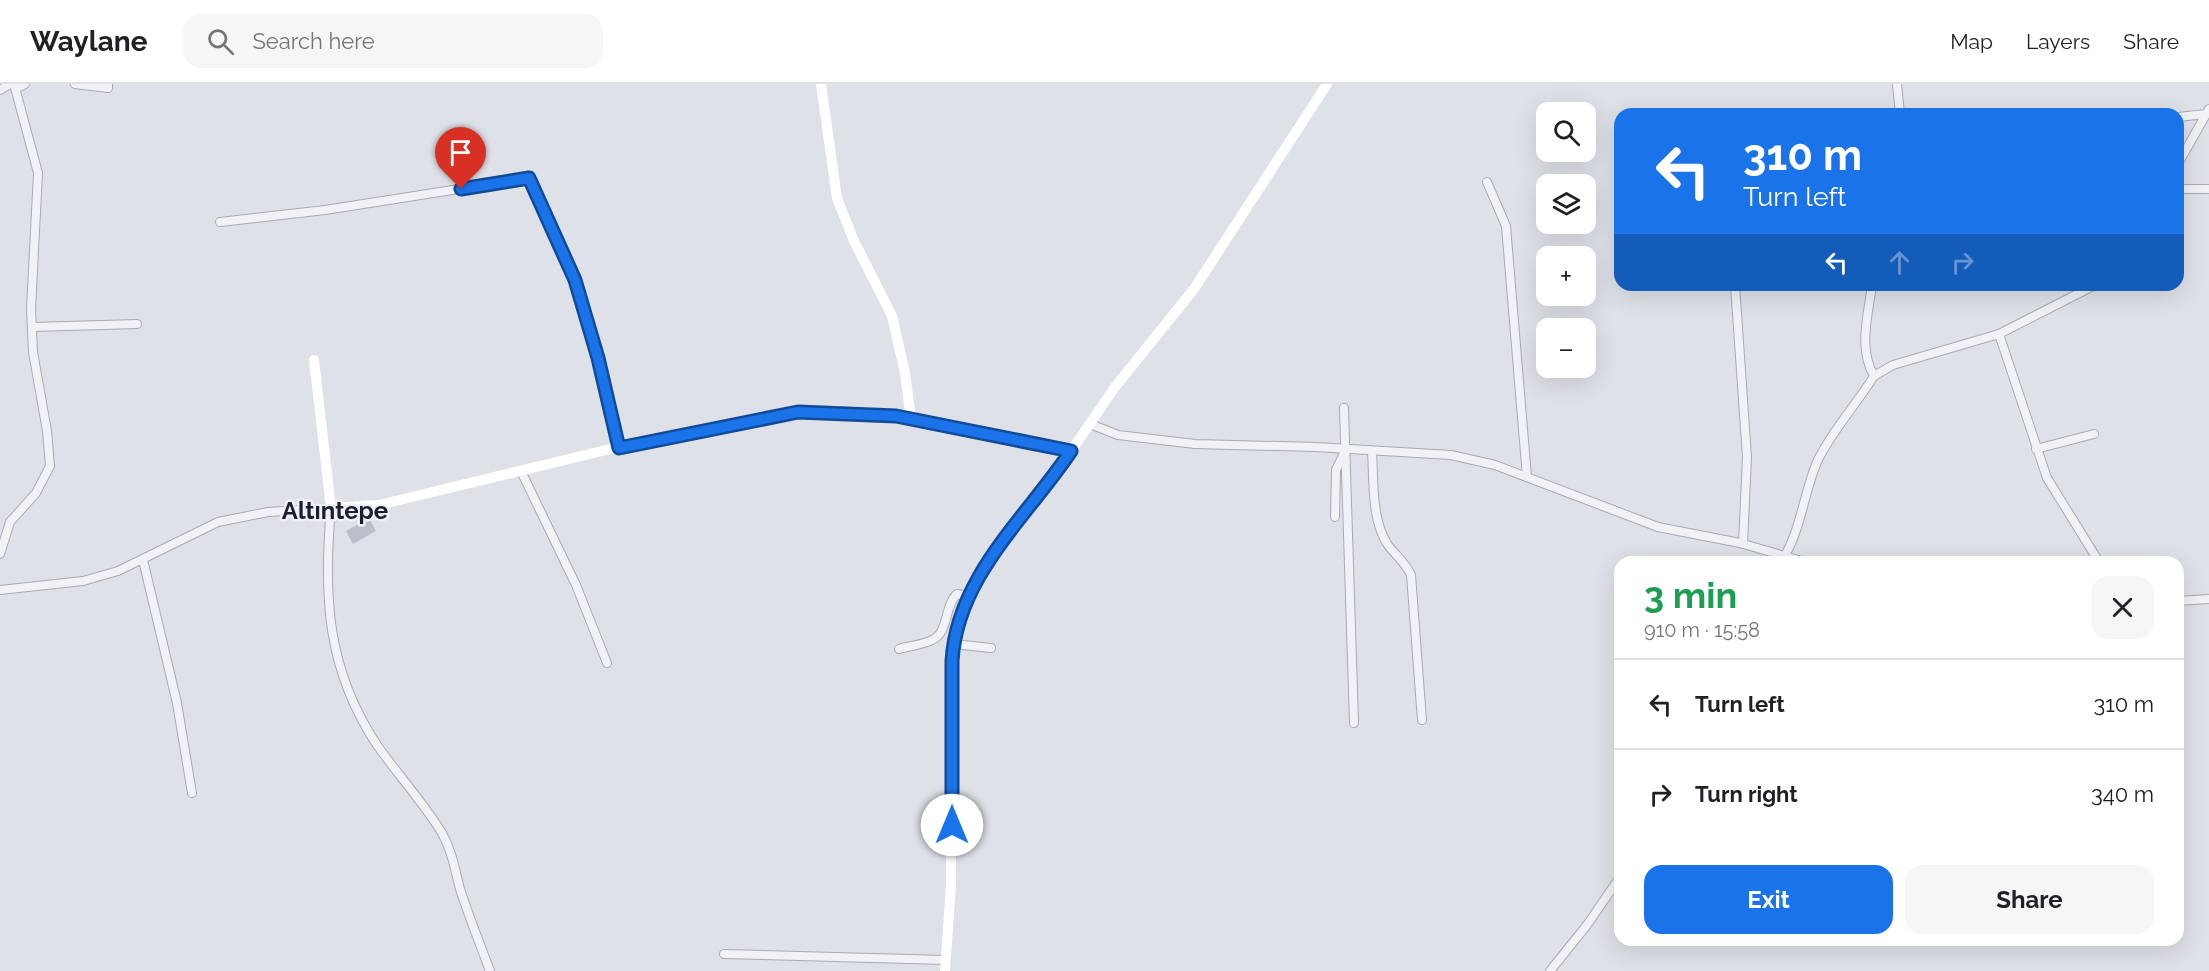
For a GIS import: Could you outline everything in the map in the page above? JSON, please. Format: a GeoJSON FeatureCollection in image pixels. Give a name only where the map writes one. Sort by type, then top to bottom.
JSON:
{"type":"FeatureCollection","features":[{"type":"Feature","properties":{"kind":"street"},"geometry":{"type":"LineString","coordinates":[[0,90],[25,84]]}},
{"type":"Feature","properties":{"kind":"street"},"geometry":{"type":"LineString","coordinates":[[75,84],[108,88],[108,84]]}},
{"type":"Feature","properties":{"kind":"street"},"geometry":{"type":"LineString","coordinates":[[821,84],[837,198],[854,241],[892,316],[905,373],[911,419]]}},
{"type":"Feature","properties":{"kind":"street"},"geometry":{"type":"LineString","coordinates":[[724,954],[946,966],[951,885],[953,644],[962,609],[1001,541],[1071,451],[1115,387],[1194,289],[1327,84]]}},
{"type":"Feature","properties":{"kind":"street"},"geometry":{"type":"LineString","coordinates":[[1897,84],[1899,108]]}},
{"type":"Feature","properties":{"kind":"street"},"geometry":{"type":"LineString","coordinates":[[0,554],[10,522],[36,493],[50,466],[47,431],[33,352],[38,173],[13,86]]}},
{"type":"Feature","properties":{"kind":"street"},"geometry":{"type":"LineString","coordinates":[[2184,116],[2207,112]]}},
{"type":"Feature","properties":{"kind":"street"},"geometry":{"type":"LineString","coordinates":[[2184,153],[2207,112]]}},
{"type":"Feature","properties":{"kind":"street"},"geometry":{"type":"LineString","coordinates":[[220,222],[325,210],[529,178],[575,280],[598,358],[619,448]]}},
{"type":"Feature","properties":{"kind":"street"},"geometry":{"type":"LineString","coordinates":[[1487,182],[1506,226],[1527,477]]}},
{"type":"Feature","properties":{"kind":"street"},"geometry":{"type":"LineString","coordinates":[[2184,189],[2209,189]]}},
{"type":"Feature","properties":{"kind":"street"},"geometry":{"type":"LineString","coordinates":[[1735,291],[1747,457],[1743,544]]}},
{"type":"Feature","properties":{"kind":"street"},"geometry":{"type":"LineString","coordinates":[[1871,291],[1864,345],[1867,363],[1874,376]]}},
{"type":"Feature","properties":{"kind":"street"},"geometry":{"type":"LineString","coordinates":[[1785,556],[1819,458],[1874,376],[1893,365],[1999,334],[2083,291]]}},
{"type":"Feature","properties":{"kind":"street"},"geometry":{"type":"LineString","coordinates":[[32,327],[137,324]]}},
{"type":"Feature","properties":{"kind":"street"},"geometry":{"type":"LineString","coordinates":[[1999,334],[2036,449],[2061,505],[2095,556]]}},
{"type":"Feature","properties":{"kind":"street"},"geometry":{"type":"LineString","coordinates":[[314,360],[331,508],[327,550],[328,605],[332,642],[341,674],[364,723],[443,835],[455,861],[460,888],[490,971]]}},
{"type":"Feature","properties":{"kind":"street"},"geometry":{"type":"LineString","coordinates":[[1344,408],[1354,723]]}},
{"type":"Feature","properties":{"kind":"street"},"geometry":{"type":"LineString","coordinates":[[0,590],[83,581],[118,571],[218,522],[268,512],[379,505],[619,448],[798,412],[911,419],[1071,451]]}},
{"type":"Feature","properties":{"kind":"street"},"geometry":{"type":"LineString","coordinates":[[1090,423],[1118,435],[1154,440],[1451,456],[1495,465],[1658,527],[1743,544],[1776,556]]}},
{"type":"Feature","properties":{"kind":"street"},"geometry":{"type":"LineString","coordinates":[[2036,449],[2094,434]]}},
{"type":"Feature","properties":{"kind":"street"},"geometry":{"type":"LineString","coordinates":[[1335,517],[1336,470],[1346,449]]}},
{"type":"Feature","properties":{"kind":"street"},"geometry":{"type":"LineString","coordinates":[[1372,452],[1378,524],[1388,545],[1407,566],[1411,575],[1422,720]]}},
{"type":"Feature","properties":{"kind":"street"},"geometry":{"type":"LineString","coordinates":[[521,471],[576,585],[607,663]]}},
{"type":"Feature","properties":{"kind":"street"},"geometry":{"type":"LineString","coordinates":[[143,560],[177,703],[192,793]]}},
{"type":"Feature","properties":{"kind":"street"},"geometry":{"type":"LineString","coordinates":[[898,649],[934,640],[942,632],[950,601],[957,594],[969,596]]}},
{"type":"Feature","properties":{"kind":"street"},"geometry":{"type":"LineString","coordinates":[[2184,601],[2209,599]]}},
{"type":"Feature","properties":{"kind":"street"},"geometry":{"type":"LineString","coordinates":[[953,644],[991,648]]}},
{"type":"Feature","properties":{"kind":"street"},"geometry":{"type":"LineString","coordinates":[[1550,971],[1587,925],[1614,886]]}},
{"type":"Feature","properties":{"kind":"building"},"geometry":{"type":"Polygon","coordinates":[[[369,518],[376,531],[353,544],[346,531],[369,518]]]}},
{"type":"Feature","properties":{"kind":"district","name":"Altıntepe"},"geometry":{"type":"Point","coordinates":[335,510]}},
{"type":"Feature","properties":{"kind":"route"},"geometry":{"type":"LineString","coordinates":[[461,189],[529,178],[556,233],[575,280],[598,358],[619,448],[798,412],[896,416],[1071,451],[1001,541],[962,609],[953,644],[951,678],[952,825]]}}]}
